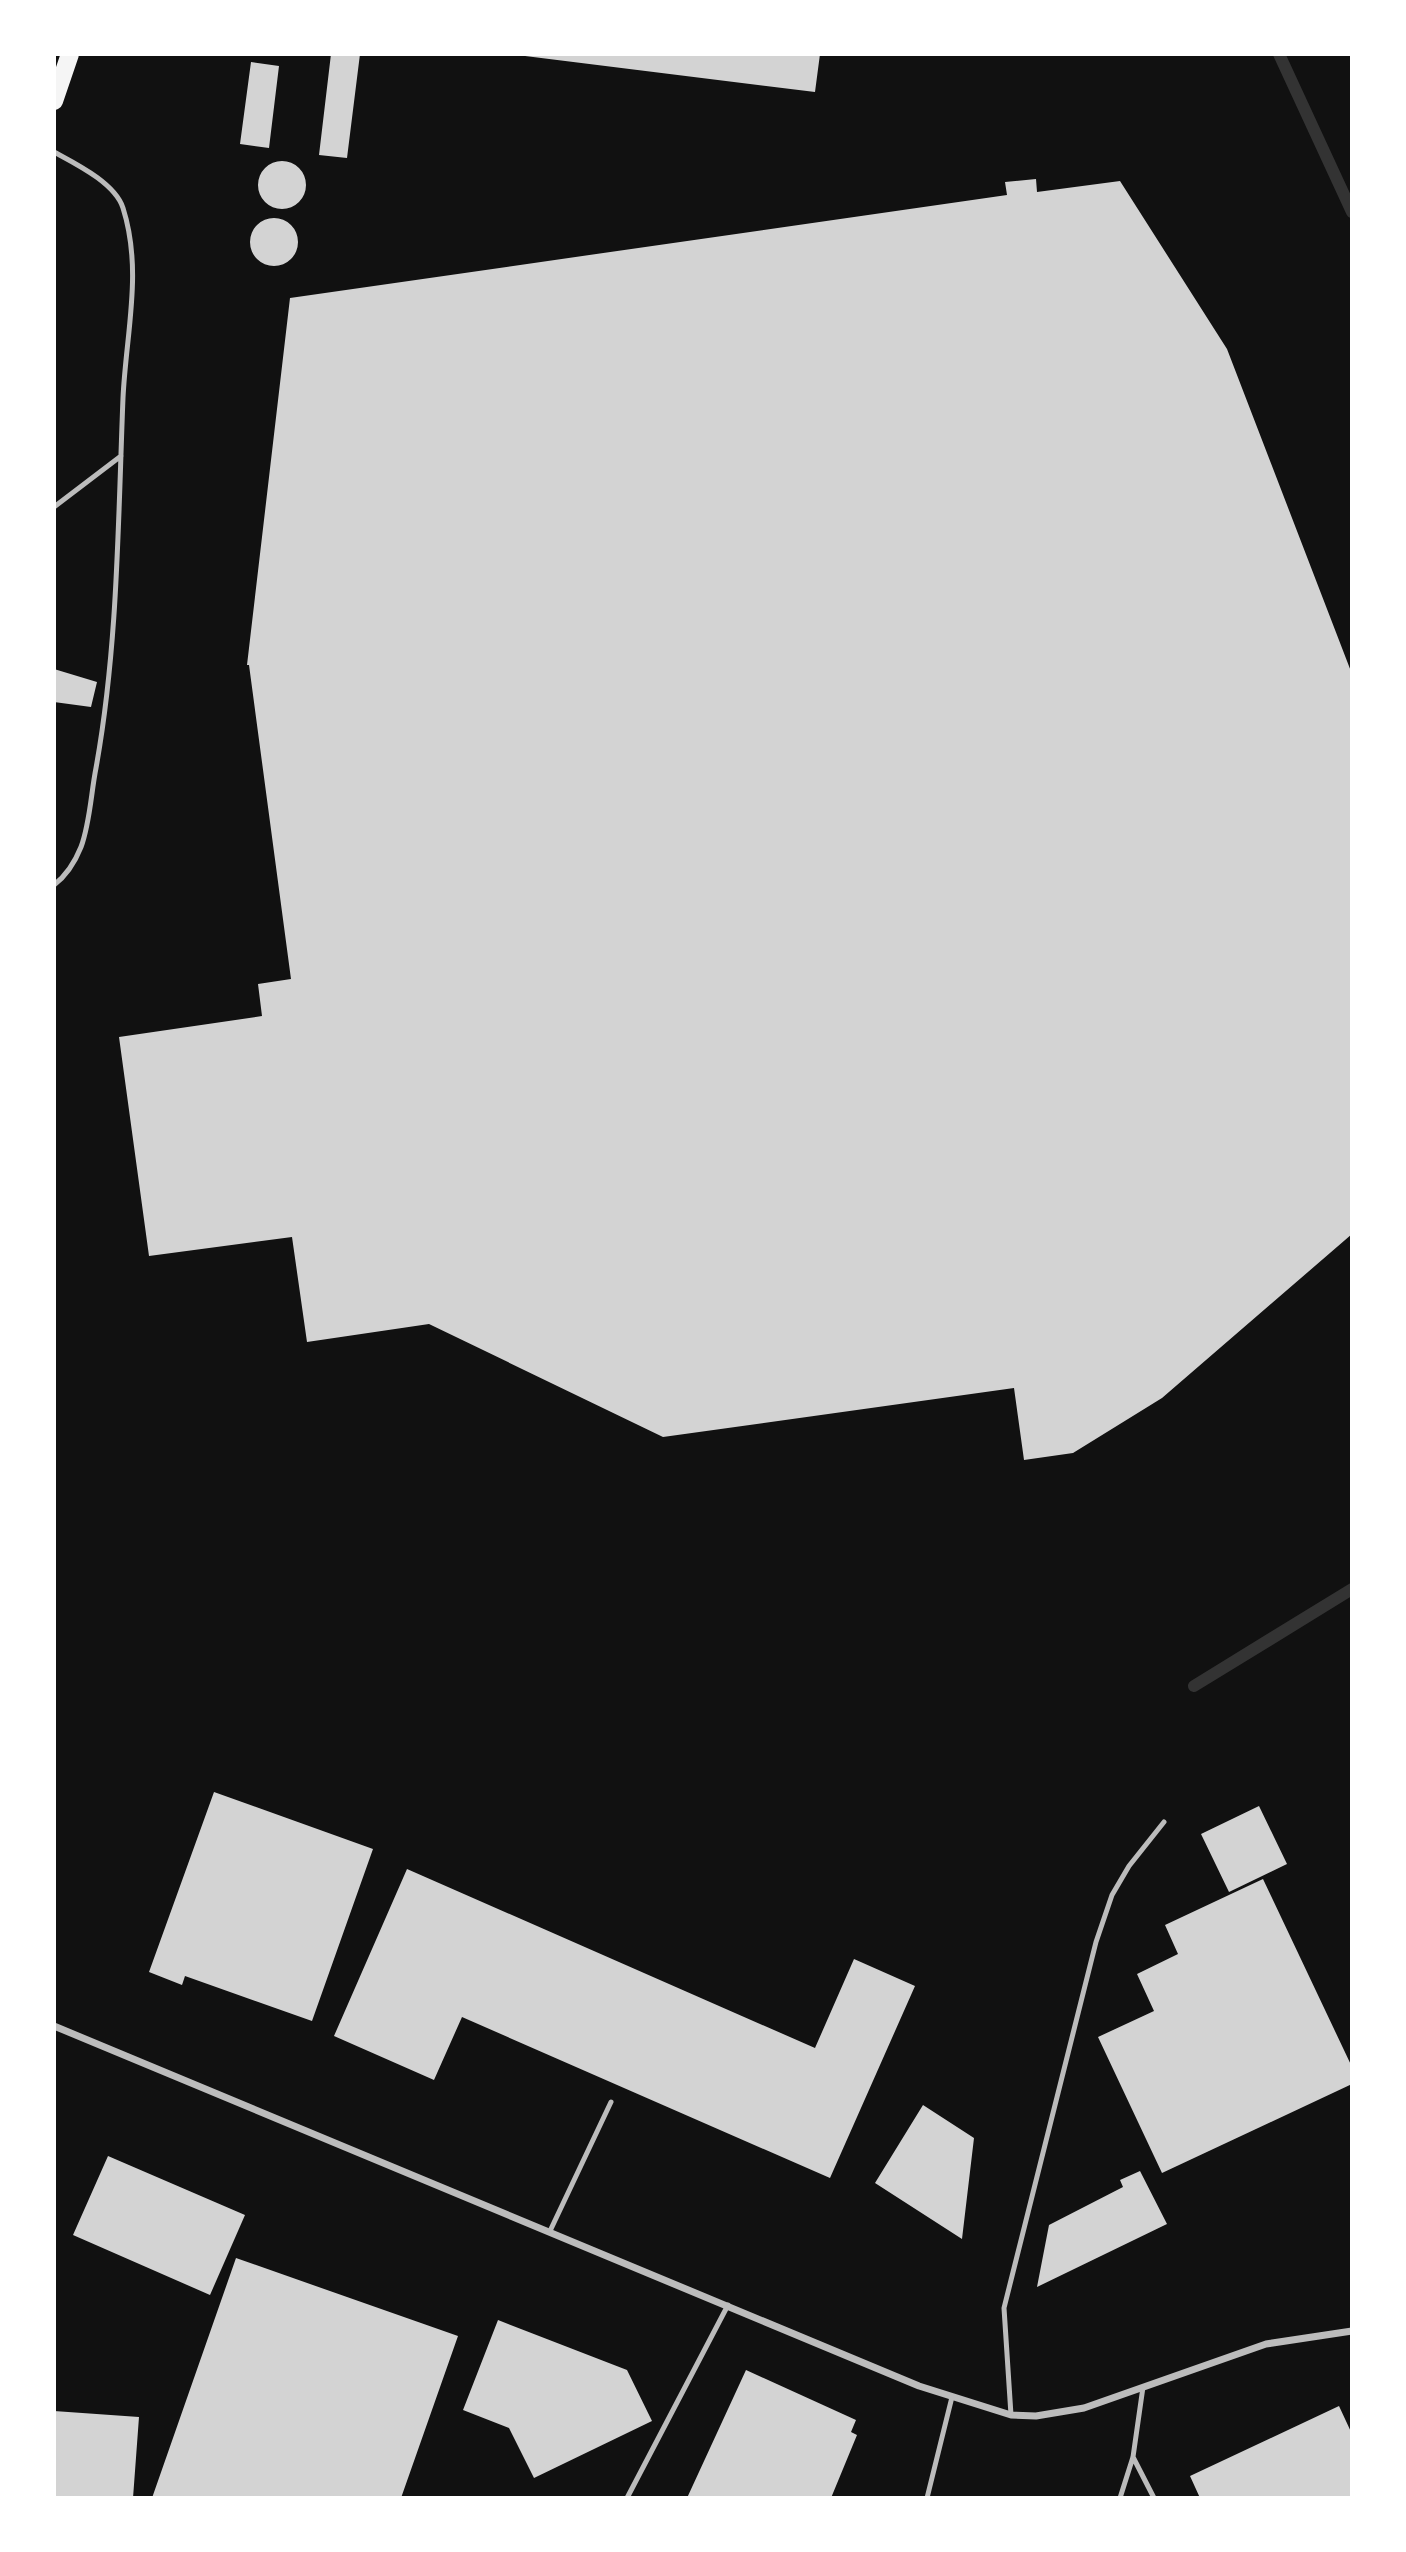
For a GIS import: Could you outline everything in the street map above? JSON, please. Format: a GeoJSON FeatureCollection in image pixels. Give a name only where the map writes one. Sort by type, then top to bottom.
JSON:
{"type":"FeatureCollection","features":[{"type":"Feature","properties":{"kind":"main road"},"geometry":{"type":"LineString","coordinates":[[54,101],[71,54]]}},
{"type":"Feature","properties":{"kind":"street"},"geometry":{"type":"LineString","coordinates":[[54,2026],[952,2397],[1011,2415],[1036,2417],[1084,2409],[1266,2344],[1352,2331]]}},
{"type":"Feature","properties":{"kind":"lane"},"geometry":{"type":"LineString","coordinates":[[54,152],[95,175],[122,204],[132,247],[133,309],[124,382],[115,627],[104,721],[81,845],[67,875],[54,885]]}},
{"type":"Feature","properties":{"kind":"lane"},"geometry":{"type":"LineString","coordinates":[[54,507],[121,456]]}},
{"type":"Feature","properties":{"kind":"lane"},"geometry":{"type":"LineString","coordinates":[[1011,2415],[1004,2308],[1096,1942],[1112,1895],[1129,1866],[1164,1822]]}},
{"type":"Feature","properties":{"kind":"lane"},"geometry":{"type":"LineString","coordinates":[[550,2231],[611,2102]]}},
{"type":"Feature","properties":{"kind":"lane"},"geometry":{"type":"LineString","coordinates":[[627,2498],[728,2305]]}},
{"type":"Feature","properties":{"kind":"lane"},"geometry":{"type":"LineString","coordinates":[[1121,2498],[1133,2457],[1143,2387]]}},
{"type":"Feature","properties":{"kind":"lane"},"geometry":{"type":"LineString","coordinates":[[927,2498],[952,2397]]}},
{"type":"Feature","properties":{"kind":"lane"},"geometry":{"type":"LineString","coordinates":[[1133,2457],[1154,2498]]}},
{"type":"Feature","properties":{"kind":"building"},"geometry":{"type":"Polygon","coordinates":[[[331,54],[360,54],[347,158],[319,155],[331,54]]]}},
{"type":"Feature","properties":{"kind":"building"},"geometry":{"type":"Polygon","coordinates":[[[509,54],[820,54],[815,92],[509,54]]]}},
{"type":"Feature","properties":{"kind":"building"},"geometry":{"type":"Polygon","coordinates":[[[251,62],[279,66],[269,148],[240,144],[251,62]]]}},
{"type":"Feature","properties":{"kind":"building"},"geometry":{"type":"Polygon","coordinates":[[[282,161],[299,168],[306,185],[299,202],[282,209],[265,202],[258,185],[265,168],[282,161]]]}},
{"type":"Feature","properties":{"kind":"building"},"geometry":{"type":"Polygon","coordinates":[[[1036,179],[1037,192],[1120,181],[1227,349],[1352,674],[1352,1234],[1162,1398],[1073,1453],[1024,1460],[1014,1388],[663,1437],[429,1324],[307,1342],[292,1237],[149,1256],[119,1037],[262,1016],[258,984],[291,979],[247,665],[290,298],[1007,195],[1005,182],[1036,179]]]}},
{"type":"Feature","properties":{"kind":"building"},"geometry":{"type":"Polygon","coordinates":[[[274,218],[291,225],[298,242],[291,259],[274,266],[257,259],[250,242],[257,225],[274,218]]]}},
{"type":"Feature","properties":{"kind":"building"},"geometry":{"type":"Polygon","coordinates":[[[54,669],[97,682],[91,707],[54,702],[54,669]]]}},
{"type":"Feature","properties":{"kind":"building"},"geometry":{"type":"Polygon","coordinates":[[[214,1792],[373,1849],[312,2021],[185,1976],[182,1985],[149,1972],[214,1792]]]}},
{"type":"Feature","properties":{"kind":"building"},"geometry":{"type":"Polygon","coordinates":[[[1259,1806],[1287,1864],[1229,1892],[1201,1834],[1259,1806]]]}},
{"type":"Feature","properties":{"kind":"building"},"geometry":{"type":"Polygon","coordinates":[[[407,1869],[815,2048],[854,1959],[915,1986],[830,2178],[462,2017],[434,2080],[334,2036],[407,1869]]]}},
{"type":"Feature","properties":{"kind":"building"},"geometry":{"type":"Polygon","coordinates":[[[1263,1879],[1352,2067],[1352,2084],[1162,2173],[1098,2037],[1154,2011],[1137,1974],[1178,1954],[1165,1925],[1263,1879]]]}},
{"type":"Feature","properties":{"kind":"building"},"geometry":{"type":"Polygon","coordinates":[[[923,2105],[974,2138],[962,2239],[875,2183],[923,2105]]]}},
{"type":"Feature","properties":{"kind":"building"},"geometry":{"type":"Polygon","coordinates":[[[108,2156],[245,2215],[210,2295],[73,2235],[108,2156]]]}},
{"type":"Feature","properties":{"kind":"building"},"geometry":{"type":"Polygon","coordinates":[[[1140,2171],[1167,2224],[1037,2287],[1049,2225],[1123,2187],[1120,2180],[1140,2171]]]}},
{"type":"Feature","properties":{"kind":"building"},"geometry":{"type":"Polygon","coordinates":[[[236,2258],[458,2336],[401,2498],[152,2498],[236,2258]]]}},
{"type":"Feature","properties":{"kind":"building"},"geometry":{"type":"Polygon","coordinates":[[[498,2320],[627,2370],[652,2421],[534,2478],[509,2428],[463,2410],[498,2320]]]}},
{"type":"Feature","properties":{"kind":"building"},"geometry":{"type":"Polygon","coordinates":[[[746,2370],[856,2420],[851,2432],[857,2435],[831,2498],[687,2498],[746,2370]]]}},
{"type":"Feature","properties":{"kind":"building"},"geometry":{"type":"Polygon","coordinates":[[[1339,2406],[1352,2434],[1352,2498],[1200,2498],[1190,2476],[1339,2406]]]}},
{"type":"Feature","properties":{"kind":"building"},"geometry":{"type":"Polygon","coordinates":[[[54,2411],[139,2417],[133,2498],[54,2498],[54,2411]]]}},
{"type":"Feature","properties":{"kind":"waterway"},"geometry":{"type":"LineString","coordinates":[[1279,54],[1352,212]]}},
{"type":"Feature","properties":{"kind":"waterway"},"geometry":{"type":"LineString","coordinates":[[1194,1686],[1352,1589]]}}]}
